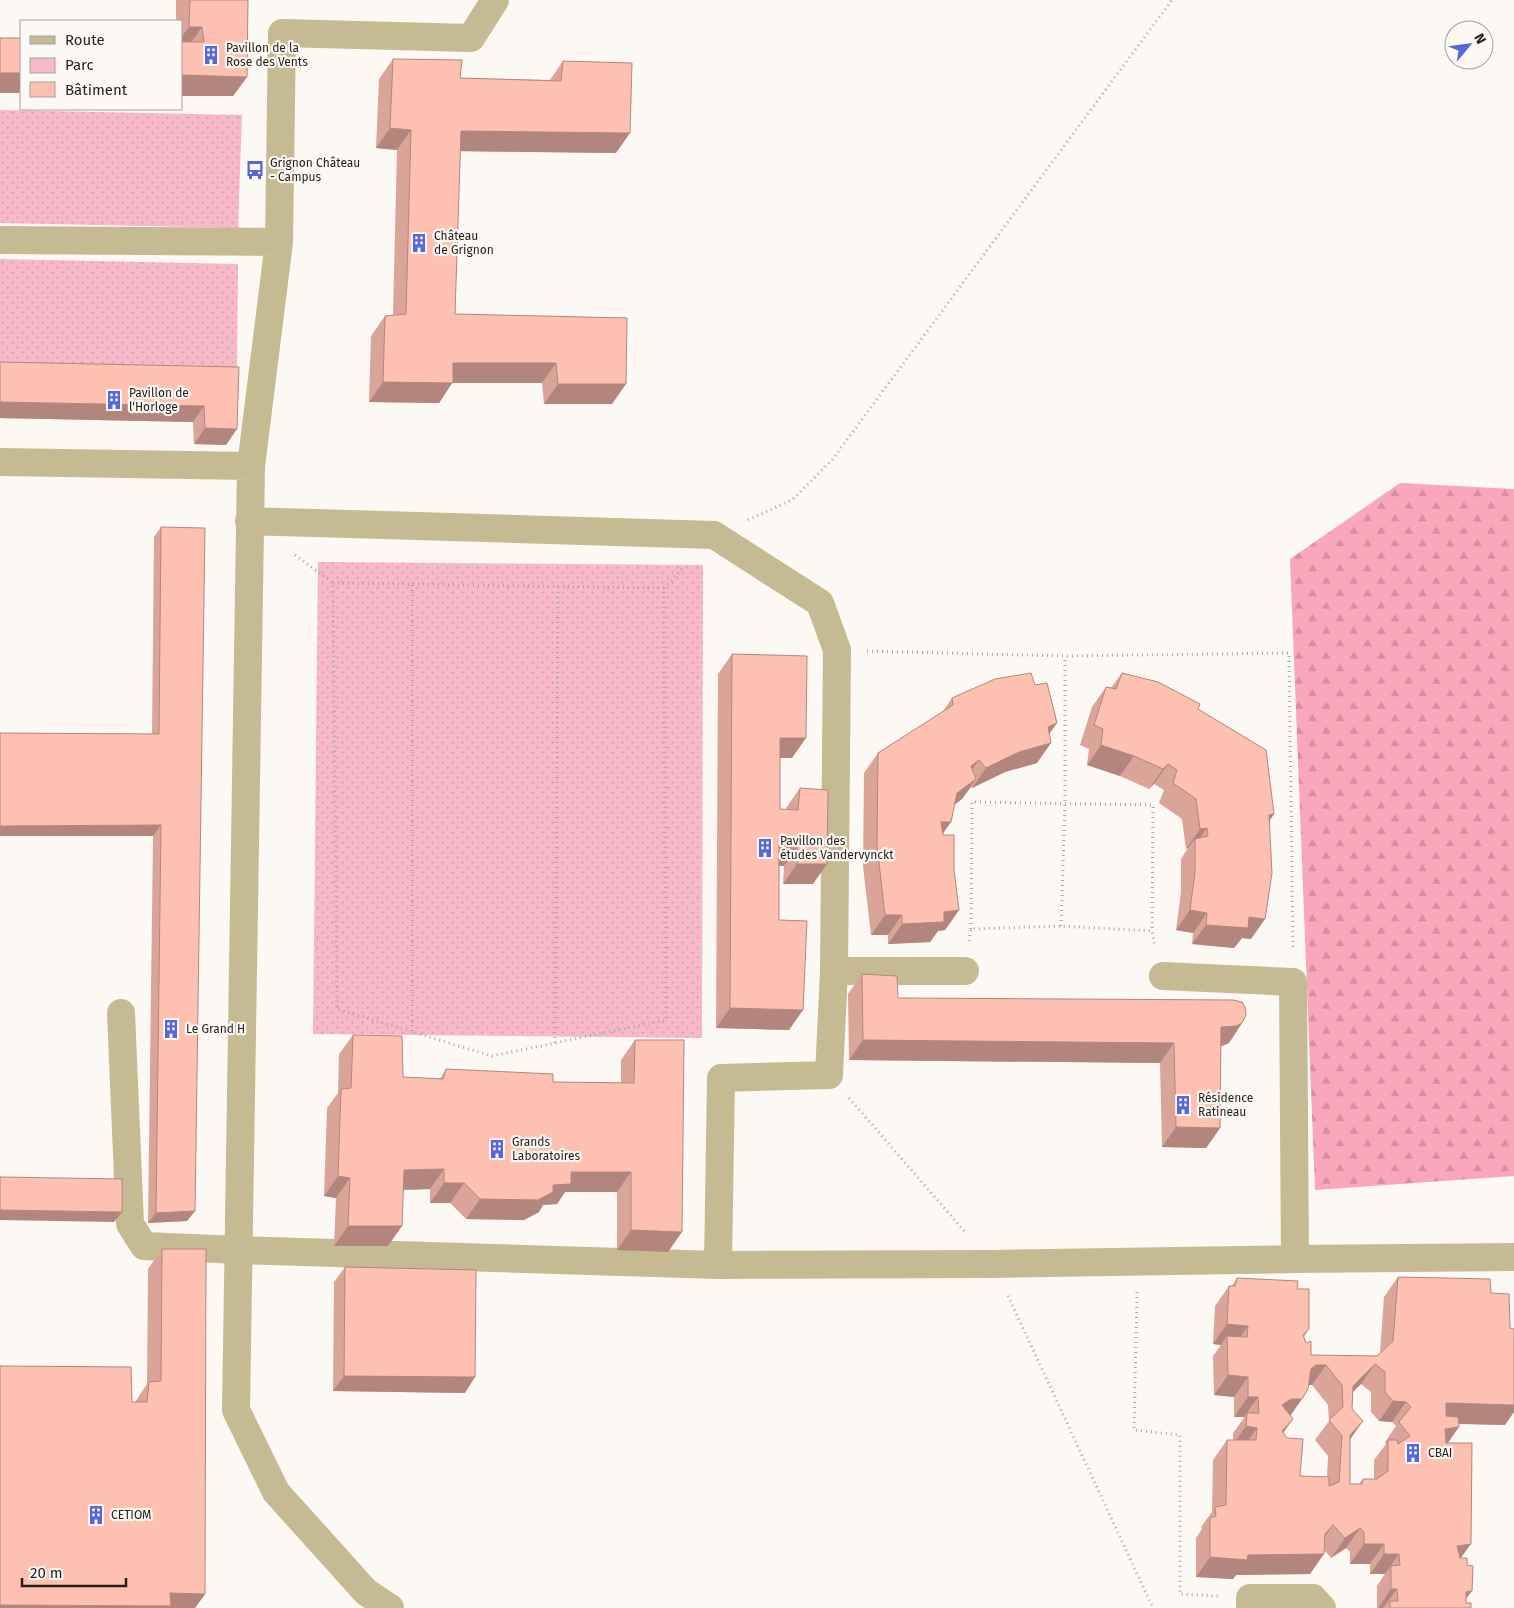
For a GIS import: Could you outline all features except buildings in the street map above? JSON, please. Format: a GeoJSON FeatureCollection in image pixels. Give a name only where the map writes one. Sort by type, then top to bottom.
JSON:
{"type":"FeatureCollection","features":[{"type":"Feature","properties":{"kind":"lane"},"geometry":{"type":"LineString","coordinates":[[390,1608],[366,1592],[276,1492],[236,1410],[251,466],[279,242],[282,33],[472,38],[495,0]]}},
{"type":"Feature","properties":{"kind":"lane"},"geometry":{"type":"LineString","coordinates":[[0,240],[279,242]]}},
{"type":"Feature","properties":{"kind":"lane"},"geometry":{"type":"LineString","coordinates":[[0,462],[251,466]]}},
{"type":"Feature","properties":{"kind":"lane"},"geometry":{"type":"LineString","coordinates":[[249,521],[714,535],[820,603],[837,650],[834,971],[829,1075],[721,1078],[718,1264]]}},
{"type":"Feature","properties":{"kind":"lane"},"geometry":{"type":"LineString","coordinates":[[834,971],[965,971]]}},
{"type":"Feature","properties":{"kind":"lane"},"geometry":{"type":"LineString","coordinates":[[1163,976],[1293,982],[1295,1259]]}},
{"type":"Feature","properties":{"kind":"lane"},"geometry":{"type":"LineString","coordinates":[[120,1013],[130,1224],[144,1246],[718,1264],[993,1264],[1514,1257]]}},
{"type":"Feature","properties":{"kind":"lane"},"geometry":{"type":"LineString","coordinates":[[1250,1603],[1313,1598],[1322,1608]]}},
{"type":"Feature","properties":{"kind":"path"},"geometry":{"type":"LineString","coordinates":[[333,583],[337,1009],[492,1056],[666,1020],[664,588],[714,535],[792,500],[832,460],[1172,0]]}},
{"type":"Feature","properties":{"kind":"path"},"geometry":{"type":"LineString","coordinates":[[287,549],[333,583],[664,588]]}},
{"type":"Feature","properties":{"kind":"path"},"geometry":{"type":"LineString","coordinates":[[412,584],[412,1032]]}},
{"type":"Feature","properties":{"kind":"path"},"geometry":{"type":"LineString","coordinates":[[555,1043],[558,587]]}},
{"type":"Feature","properties":{"kind":"path"},"geometry":{"type":"LineString","coordinates":[[837,650],[1065,656],[1288,653],[1293,982]]}},
{"type":"Feature","properties":{"kind":"path"},"geometry":{"type":"LineString","coordinates":[[1061,926],[1065,803],[1065,656]]}},
{"type":"Feature","properties":{"kind":"path"},"geometry":{"type":"LineString","coordinates":[[965,971],[971,929],[972,802],[1153,805],[1152,931],[1163,976]]}},
{"type":"Feature","properties":{"kind":"path"},"geometry":{"type":"LineString","coordinates":[[971,929],[1061,926],[1152,931]]}},
{"type":"Feature","properties":{"kind":"path"},"geometry":{"type":"LineString","coordinates":[[829,1075],[993,1264],[1153,1608]]}},
{"type":"Feature","properties":{"kind":"path"},"geometry":{"type":"LineString","coordinates":[[1137,1261],[1134,1430],[1180,1435],[1180,1594],[1250,1603]]}},
{"type":"Feature","properties":{"kind":"green space"},"geometry":{"type":"Polygon","coordinates":[[[0,110],[242,115],[238,228],[0,223],[0,110]]]}},
{"type":"Feature","properties":{"kind":"green space"},"geometry":{"type":"Polygon","coordinates":[[[0,259],[238,264],[237,371],[0,365],[0,259]]]}},
{"type":"Feature","properties":{"kind":"green space"},"geometry":{"type":"Polygon","coordinates":[[[1400,483],[1514,489],[1514,1176],[1315,1190],[1290,559],[1400,483]]]}},
{"type":"Feature","properties":{"kind":"green space"},"geometry":{"type":"Polygon","coordinates":[[[318,562],[703,565],[702,1038],[313,1034],[318,562]]]}},
{"type":"Feature","properties":{"kind":"place","name":"Pavillon de la Rose des Vents"},"geometry":{"type":"Point","coordinates":[211,55]}},
{"type":"Feature","properties":{"kind":"place","name":"Grignon Château - Campus"},"geometry":{"type":"Point","coordinates":[255,170]}},
{"type":"Feature","properties":{"kind":"place","name":"Château de Grignon"},"geometry":{"type":"Point","coordinates":[419,243]}},
{"type":"Feature","properties":{"kind":"place","name":"Pavillon de l'Horloge"},"geometry":{"type":"Point","coordinates":[114,400]}},
{"type":"Feature","properties":{"kind":"place","name":"Pavillon des études Vandervynckt"},"geometry":{"type":"Point","coordinates":[765,848]}},
{"type":"Feature","properties":{"kind":"place","name":"Le Grand H"},"geometry":{"type":"Point","coordinates":[171,1029]}},
{"type":"Feature","properties":{"kind":"place","name":"Résidence Ratineau"},"geometry":{"type":"Point","coordinates":[1183,1105]}},
{"type":"Feature","properties":{"kind":"place","name":"Grands Laboratoires"},"geometry":{"type":"Point","coordinates":[497,1149]}},
{"type":"Feature","properties":{"kind":"place","name":"CBAI"},"geometry":{"type":"Point","coordinates":[1413,1453]}},
{"type":"Feature","properties":{"kind":"place","name":"CETIOM"},"geometry":{"type":"Point","coordinates":[96,1515]}}]}
